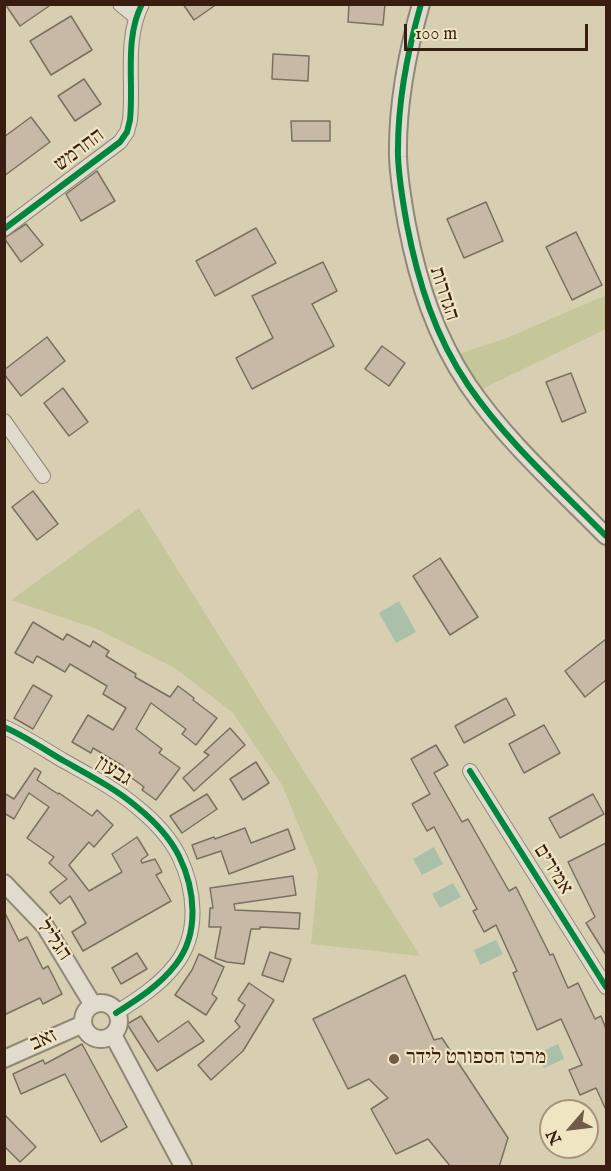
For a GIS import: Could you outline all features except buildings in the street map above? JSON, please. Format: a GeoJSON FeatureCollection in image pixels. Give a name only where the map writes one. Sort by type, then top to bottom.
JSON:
{"type":"FeatureCollection","features":[{"type":"Feature","properties":{"kind":"street"},"geometry":{"type":"LineString","coordinates":[[120,4],[139,11]]}},
{"type":"Feature","properties":{"kind":"street","name":"הגדרות"},"geometry":{"type":"LineString","coordinates":[[421,4],[406,61],[398,158],[411,246],[426,300],[448,353],[468,386],[493,418],[606,536]]}},
{"type":"Feature","properties":{"kind":"street","name":"החרמש"},"geometry":{"type":"LineString","coordinates":[[4,229],[114,147],[127,132],[132,103],[132,39],[139,11]]}},
{"type":"Feature","properties":{"kind":"street"},"geometry":{"type":"LineString","coordinates":[[4,421],[43,476]]}},
{"type":"Feature","properties":{"kind":"street","name":"גבעון"},"geometry":{"type":"LineString","coordinates":[[4,728],[108,787],[137,807],[162,832],[178,856],[194,912],[190,936],[177,963],[158,984],[116,1013]]}},
{"type":"Feature","properties":{"kind":"street","name":"אמירים"},"geometry":{"type":"LineString","coordinates":[[470,771],[606,987]]}},
{"type":"Feature","properties":{"kind":"street","name":"הגליל"},"geometry":{"type":"LineString","coordinates":[[4,883],[45,926],[93,1005]]}},
{"type":"Feature","properties":{"kind":"street"},"geometry":{"type":"LineString","coordinates":[[109,1004],[116,1013],[118,1028],[108,1037],[89,1035],[84,1024],[85,1014],[93,1005],[109,1004]]}},
{"type":"Feature","properties":{"kind":"street","name":"זאב"},"geometry":{"type":"LineString","coordinates":[[4,1059],[84,1024]]}},
{"type":"Feature","properties":{"kind":"street"},"geometry":{"type":"LineString","coordinates":[[108,1037],[172,1167]]}},
{"type":"Feature","properties":{"kind":"street"},"geometry":{"type":"LineString","coordinates":[[108,1037],[183,1167]]}},
{"type":"Feature","properties":{"kind":"shaded area"},"geometry":{"type":"Polygon","coordinates":[[[606,295],[606,329],[476,392],[449,357],[507,338],[606,295]]]}},
{"type":"Feature","properties":{"kind":"shaded area"},"geometry":{"type":"Polygon","coordinates":[[[139,508],[420,956],[311,944],[318,872],[282,785],[233,713],[175,668],[97,629],[11,600],[139,508]]]}},
{"type":"Feature","properties":{"kind":"shaded area"},"geometry":{"type":"Polygon","coordinates":[[[399,601],[416,632],[396,643],[379,613],[399,601]]]}},
{"type":"Feature","properties":{"kind":"shaded area"},"geometry":{"type":"Polygon","coordinates":[[[434,847],[443,864],[422,875],[413,859],[434,847]]]}},
{"type":"Feature","properties":{"kind":"shaded area"},"geometry":{"type":"Polygon","coordinates":[[[453,883],[461,897],[440,908],[432,894],[453,883]]]}},
{"type":"Feature","properties":{"kind":"shaded area"},"geometry":{"type":"Polygon","coordinates":[[[496,940],[503,954],[480,965],[474,950],[496,940]]]}},
{"type":"Feature","properties":{"kind":"shaded area"},"geometry":{"type":"Polygon","coordinates":[[[558,1044],[564,1059],[544,1068],[537,1054],[558,1044]]]}},
{"type":"Feature","properties":{"kind":"cycle path"},"geometry":{"type":"LineString","coordinates":[[4,229],[120,142],[127,132],[131,106],[131,46],[136,17],[142,4]]}},
{"type":"Feature","properties":{"kind":"cycle path"},"geometry":{"type":"LineString","coordinates":[[421,4],[404,80],[399,118],[398,157],[407,225],[422,288],[446,347],[483,406],[534,464],[606,536]]}},
{"type":"Feature","properties":{"kind":"cycle path"},"geometry":{"type":"LineString","coordinates":[[4,727],[129,800],[166,836],[179,856],[189,882],[192,911],[192,925],[184,952],[163,979],[116,1013]]}},
{"type":"Feature","properties":{"kind":"cycle path"},"geometry":{"type":"LineString","coordinates":[[470,771],[606,987]]}},
{"type":"Feature","properties":{"kind":"place","name":"מרכז הספורט לידר"},"geometry":{"type":"Point","coordinates":[394,1059]}}]}
